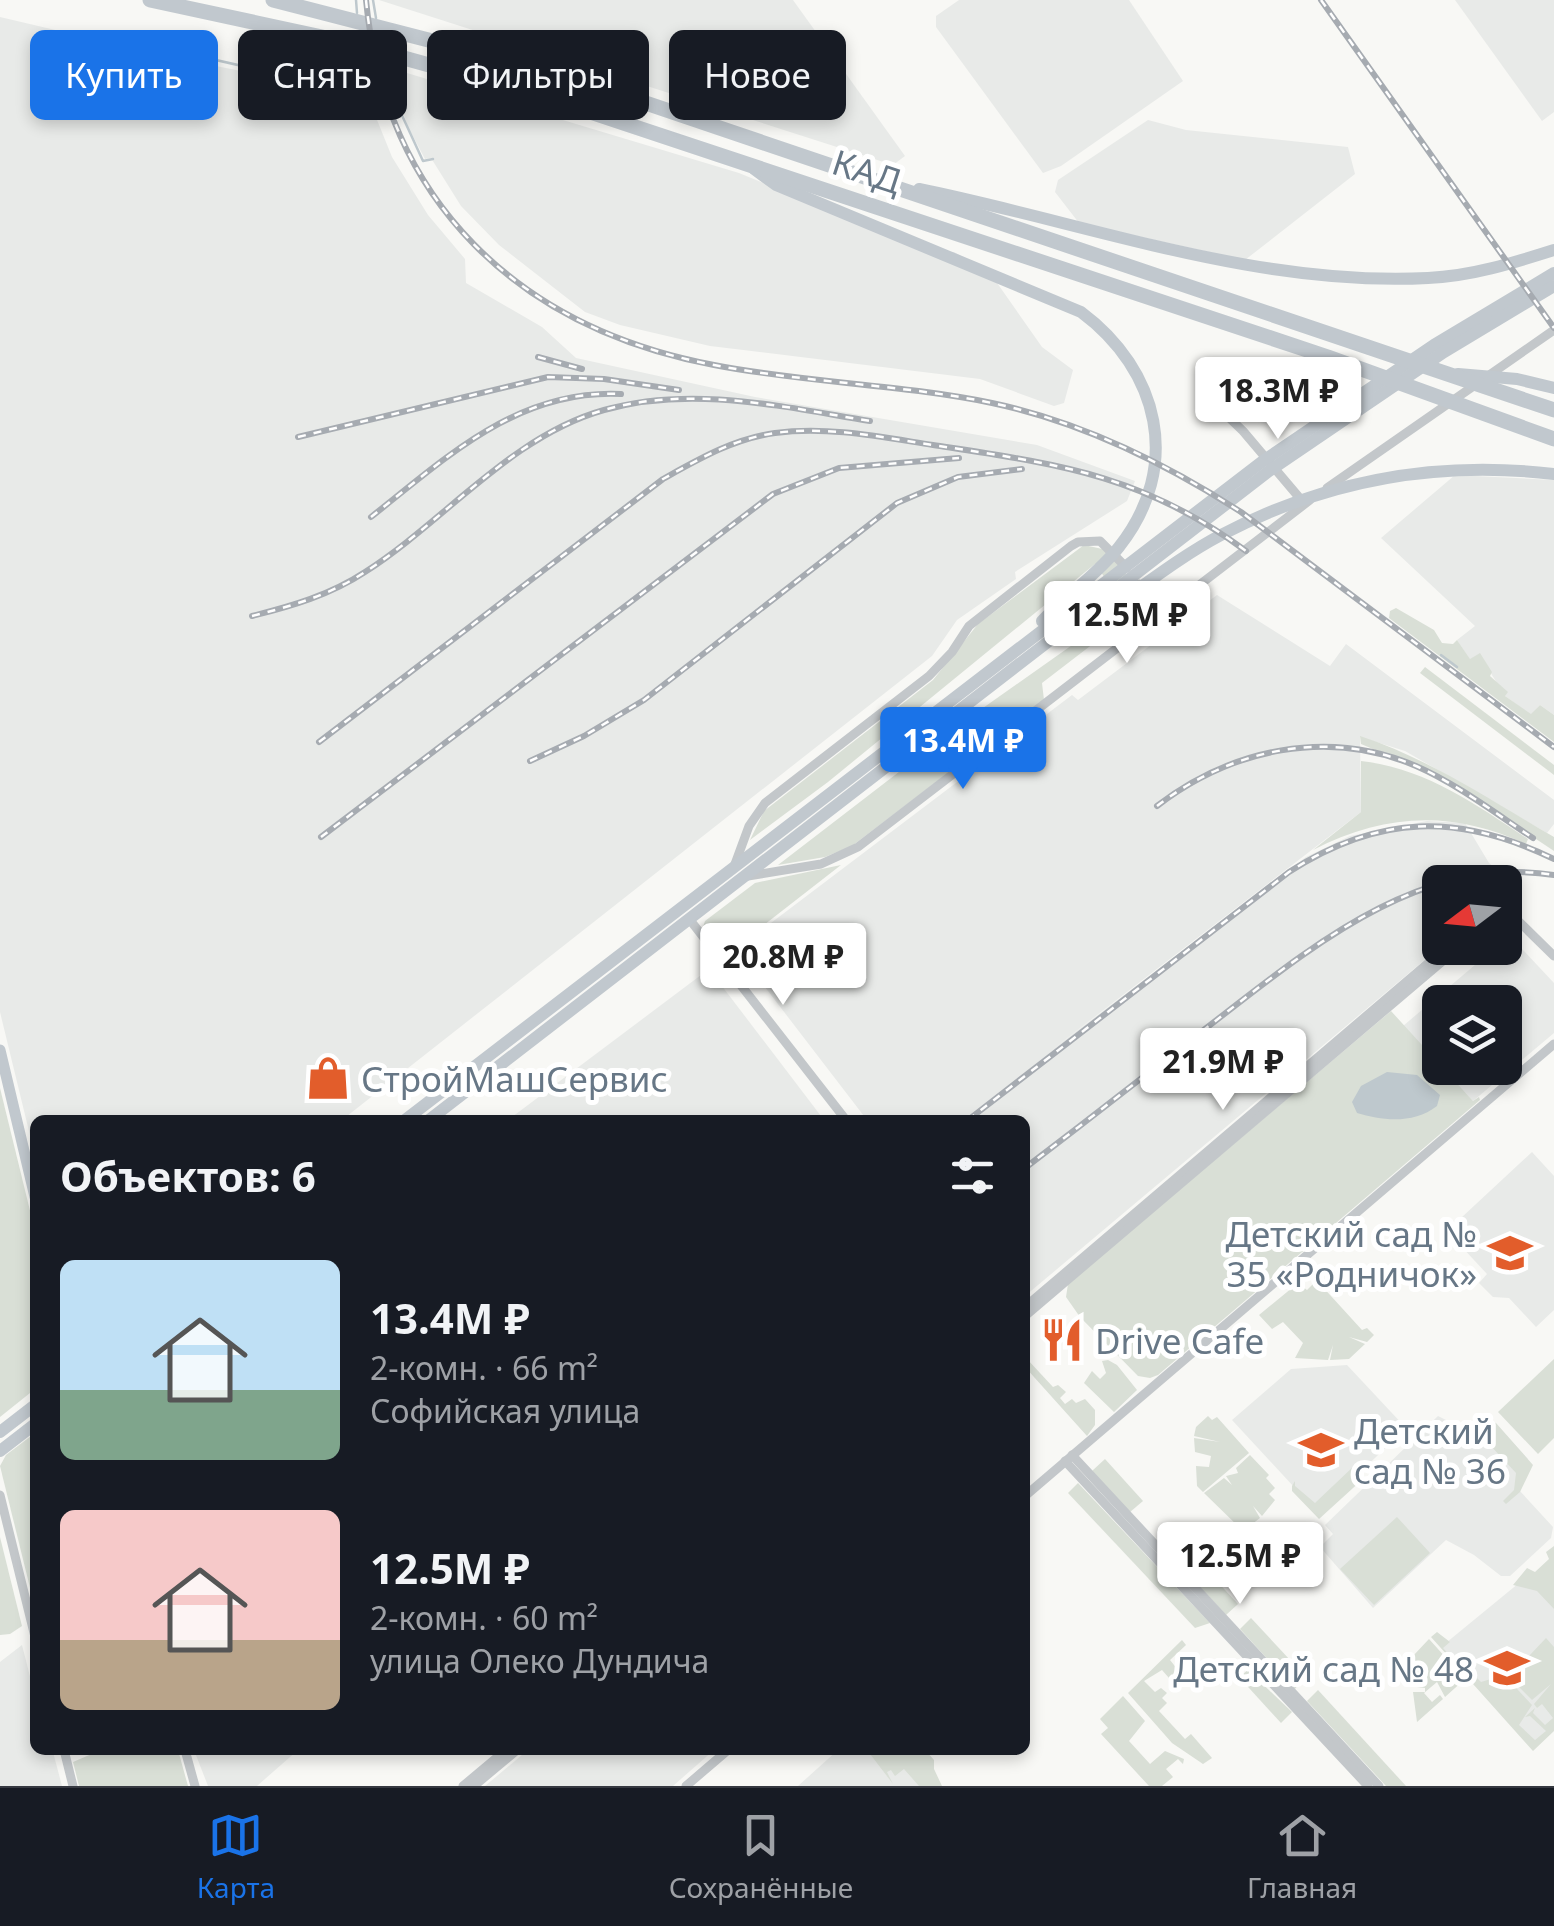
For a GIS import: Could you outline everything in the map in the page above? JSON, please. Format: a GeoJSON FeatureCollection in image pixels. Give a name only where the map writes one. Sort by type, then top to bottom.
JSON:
{"type":"FeatureCollection","features":[{"type":"Feature","properties":{"kind":"highway","name":"КАД"},"geometry":{"type":"LineString","coordinates":[[150,0],[415,60],[548,98],[1309,351],[1554,439]]}},
{"type":"Feature","properties":{"kind":"highway","name":"КАД"},"geometry":{"type":"LineString","coordinates":[[273,0],[557,73],[1554,410]]}},
{"type":"Feature","properties":{"kind":"main road"},"geometry":{"type":"LineString","coordinates":[[744,162],[776,185],[1053,298],[1081,312],[1118,344],[1134,366],[1150,403],[1155,428],[1155,469],[1109,586]]}},
{"type":"Feature","properties":{"kind":"main road"},"geometry":{"type":"LineString","coordinates":[[864,178],[1151,244],[1286,270],[1344,276],[1460,274],[1554,250]]}},
{"type":"Feature","properties":{"kind":"main road"},"geometry":{"type":"LineString","coordinates":[[436,1115],[1034,655],[1109,586],[1324,417],[1554,272]]}},
{"type":"Feature","properties":{"kind":"main road"},"geometry":{"type":"LineString","coordinates":[[410,1115],[1024,642],[1109,586],[1325,430],[1554,286]]}},
{"type":"Feature","properties":{"kind":"main road"},"geometry":{"type":"LineString","coordinates":[[1499,320],[1554,295]]}},
{"type":"Feature","properties":{"kind":"main road"},"geometry":{"type":"LineString","coordinates":[[1450,373],[1517,379],[1554,388]]}},
{"type":"Feature","properties":{"kind":"main road"},"geometry":{"type":"LineString","coordinates":[[1109,586],[1306,498],[1351,484],[1446,469],[1554,474]]}},
{"type":"Feature","properties":{"kind":"main road"},"geometry":{"type":"LineString","coordinates":[[0,1432],[30,1409]]}},
{"type":"Feature","properties":{"kind":"main road"},"geometry":{"type":"LineString","coordinates":[[0,1451],[30,1428]]}},
{"type":"Feature","properties":{"kind":"street"},"geometry":{"type":"LineString","coordinates":[[746,876],[820,864],[858,847],[1305,504],[1554,330]]}},
{"type":"Feature","properties":{"kind":"street"},"geometry":{"type":"LineString","coordinates":[[1220,409],[1305,504]]}},
{"type":"Feature","properties":{"kind":"street"},"geometry":{"type":"LineString","coordinates":[[735,864],[749,826],[765,803],[929,676],[969,626],[1078,542],[1094,540],[1108,545],[1162,613]]}},
{"type":"Feature","properties":{"kind":"street"},"geometry":{"type":"LineString","coordinates":[[690,920],[842,1115]]}},
{"type":"Feature","properties":{"kind":"street"},"geometry":{"type":"LineString","coordinates":[[1522,925],[1554,956]]}},
{"type":"Feature","properties":{"kind":"street"},"geometry":{"type":"LineString","coordinates":[[1030,1303],[1426,965]]}},
{"type":"Feature","properties":{"kind":"street"},"geometry":{"type":"LineString","coordinates":[[1030,1312],[1438,965]]}},
{"type":"Feature","properties":{"kind":"street"},"geometry":{"type":"LineString","coordinates":[[1030,1492],[1554,1044]]}},
{"type":"Feature","properties":{"kind":"street"},"geometry":{"type":"LineString","coordinates":[[0,1050],[30,1176]]}},
{"type":"Feature","properties":{"kind":"street"},"geometry":{"type":"LineString","coordinates":[[1068,1458],[1368,1786]]}},
{"type":"Feature","properties":{"kind":"street"},"geometry":{"type":"LineString","coordinates":[[1068,1458],[1380,1786]]}},
{"type":"Feature","properties":{"kind":"street"},"geometry":{"type":"LineString","coordinates":[[0,1495],[30,1616]]}},
{"type":"Feature","properties":{"kind":"street"},"geometry":{"type":"LineString","coordinates":[[65,1755],[73,1786]]}},
{"type":"Feature","properties":{"kind":"street"},"geometry":{"type":"LineString","coordinates":[[187,1755],[195,1786]]}},
{"type":"Feature","properties":{"kind":"street"},"geometry":{"type":"LineString","coordinates":[[464,1786],[500,1755]]}},
{"type":"Feature","properties":{"kind":"street"},"geometry":{"type":"LineString","coordinates":[[474,1786],[511,1755]]}},
{"type":"Feature","properties":{"kind":"street"},"geometry":{"type":"LineString","coordinates":[[686,1786],[722,1755]]}},
{"type":"Feature","properties":{"kind":"shaded area"},"geometry":{"type":"Polygon","coordinates":[[[379,0],[793,0],[815,30],[669,30],[669,93],[649,87],[649,30],[472,30],[379,0]]]}},
{"type":"Feature","properties":{"kind":"shaded area"},"geometry":{"type":"Polygon","coordinates":[[[959,0],[1129,0],[1183,81],[1061,166],[1043,173],[936,27],[936,16],[959,0]]]}},
{"type":"Feature","properties":{"kind":"shaded area"},"geometry":{"type":"Polygon","coordinates":[[[1455,0],[1554,0],[1554,112],[1542,121],[1455,0]]]}},
{"type":"Feature","properties":{"kind":"shaded area"},"geometry":{"type":"Polygon","coordinates":[[[0,17],[55,30],[30,30],[30,120],[218,120],[218,66],[238,70],[238,120],[377,120],[392,157],[428,215],[465,259],[466,283],[542,327],[576,358],[755,397],[1037,445],[1135,481],[1127,501],[1015,572],[1016,579],[957,620],[932,656],[348,1115],[30,1115],[30,1135],[0,1012],[0,17]]]}},
{"type":"Feature","properties":{"kind":"shaded area"},"geometry":{"type":"Polygon","coordinates":[[[407,73],[427,79],[427,120],[563,120],[739,173],[930,251],[954,252],[988,270],[1042,347],[1073,370],[1064,403],[1054,406],[980,379],[710,346],[620,325],[585,312],[499,245],[461,206],[431,158],[425,159],[408,127],[407,73]]]}},
{"type":"Feature","properties":{"kind":"shaded area"},"geometry":{"type":"Polygon","coordinates":[[[846,74],[905,156],[893,165],[753,120],[846,120],[846,74]]]}},
{"type":"Feature","properties":{"kind":"shaded area"},"geometry":{"type":"Polygon","coordinates":[[[1148,120],[1186,130],[1348,147],[1355,174],[1245,260],[1079,223],[1055,192],[1058,180],[1148,120]]]}},
{"type":"Feature","properties":{"kind":"shaded area"},"geometry":{"type":"Polygon","coordinates":[[[1455,475],[1554,480],[1554,715],[1540,705],[1531,715],[1505,696],[1479,654],[1470,660],[1457,640],[1475,626],[1381,538],[1455,475]]]}},
{"type":"Feature","properties":{"kind":"shaded area"},"geometry":{"type":"Polygon","coordinates":[[[1084,545],[1107,550],[1151,607],[1150,618],[1117,644],[1098,640],[1042,683],[1044,700],[852,846],[825,857],[778,865],[973,715],[1126,607],[1095,564],[828,782],[750,840],[764,811],[933,680],[978,624],[1084,545]]]}},
{"type":"Feature","properties":{"kind":"shaded area"},"geometry":{"type":"Polygon","coordinates":[[[1217,595],[1330,666],[1346,644],[1554,800],[1554,824],[1547,833],[1405,751],[1360,737],[1361,812],[1045,1055],[1306,857],[1350,836],[1427,821],[1465,823],[1491,865],[1422,865],[1422,962],[1030,1292],[1030,1115],[863,1115],[748,965],[744,968],[735,957],[745,950],[742,945],[1072,695],[1078,700],[1217,595]]]}},
{"type":"Feature","properties":{"kind":"shaded area"},"geometry":{"type":"Polygon","coordinates":[[[1396,608],[1434,630],[1442,643],[1453,644],[1457,640],[1470,659],[1480,653],[1492,672],[1490,676],[1508,692],[1505,696],[1531,714],[1540,705],[1554,715],[1554,742],[1389,618],[1390,611],[1396,608]]]}},
{"type":"Feature","properties":{"kind":"shaded area"},"geometry":{"type":"Polygon","coordinates":[[[1425,667],[1554,765],[1554,775],[1420,673],[1425,667]]]}},
{"type":"Feature","properties":{"kind":"shaded area"},"geometry":{"type":"Polygon","coordinates":[[[1360,736],[1435,768],[1554,837],[1554,851],[1449,781],[1361,744],[1360,736]]]}},
{"type":"Feature","properties":{"kind":"shaded area"},"geometry":{"type":"Polygon","coordinates":[[[1361,761],[1407,771],[1449,790],[1528,839],[1526,844],[1472,825],[1419,820],[1366,829],[1313,850],[1361,812],[1361,761]]]}},
{"type":"Feature","properties":{"kind":"shaded area"},"geometry":{"type":"Polygon","coordinates":[[[841,865],[728,953],[703,927],[705,921],[755,883],[841,865]]]}},
{"type":"Feature","properties":{"kind":"shaded area"},"geometry":{"type":"Polygon","coordinates":[[[1522,949],[1554,983],[1554,1033],[1522,1060],[1522,985],[1451,985],[1475,965],[1522,965],[1522,949]]]}},
{"type":"Feature","properties":{"kind":"shaded area"},"geometry":{"type":"Polygon","coordinates":[[[709,969],[820,1115],[515,1115],[709,969]]]}},
{"type":"Feature","properties":{"kind":"shaded area"},"geometry":{"type":"Polygon","coordinates":[[[1422,1010],[1422,1046],[1403,1026],[1422,1010]]]}},
{"type":"Feature","properties":{"kind":"shaded area"},"geometry":{"type":"Polygon","coordinates":[[[1391,1011],[1422,1045],[1422,1085],[1458,1085],[1473,1101],[1479,1097],[1158,1375],[1138,1376],[1080,1317],[1066,1297],[1068,1284],[1391,1011]]]}},
{"type":"Feature","properties":{"kind":"shaded area"},"geometry":{"type":"Polygon","coordinates":[[[1387,1072],[1417,1075],[1422,1085],[1428,1085],[1440,1095],[1437,1106],[1418,1116],[1377,1118],[1357,1113],[1352,1102],[1361,1086],[1387,1072]]]}},
{"type":"Feature","properties":{"kind":"shaded area"},"geometry":{"type":"Polygon","coordinates":[[[1458,1085],[1492,1085],[1473,1101],[1458,1085]]]}},
{"type":"Feature","properties":{"kind":"shaded area"},"geometry":{"type":"Polygon","coordinates":[[[0,1088],[30,1211],[30,1393],[0,1417],[0,1088]]]}},
{"type":"Feature","properties":{"kind":"shaded area","name":"Детский сад № 35 «Родничок»"},"geometry":{"type":"Polygon","coordinates":[[[1532,1152],[1554,1176],[1554,1310],[1536,1327],[1509,1298],[1493,1297],[1479,1283],[1487,1274],[1447,1231],[1532,1152]]]}},
{"type":"Feature","properties":{"kind":"shaded area"},"geometry":{"type":"Polygon","coordinates":[[[1310,1273],[1362,1330],[1367,1328],[1374,1335],[1367,1342],[1349,1337],[1365,1344],[1349,1359],[1330,1360],[1333,1345],[1328,1360],[1295,1358],[1303,1343],[1283,1322],[1272,1329],[1259,1315],[1298,1283],[1307,1290],[1313,1284],[1310,1273]]]}},
{"type":"Feature","properties":{"kind":"shaded area"},"geometry":{"type":"Polygon","coordinates":[[[1554,1359],[1554,1438],[1538,1454],[1498,1412],[1554,1359]]]}},
{"type":"Feature","properties":{"kind":"shaded area"},"geometry":{"type":"Polygon","coordinates":[[[1108,1360],[1137,1390],[1114,1412],[1084,1383],[1092,1371],[1100,1379],[1106,1373],[1102,1361],[1108,1360]]]}},
{"type":"Feature","properties":{"kind":"shaded area"},"geometry":{"type":"Polygon","coordinates":[[[1030,1362],[1053,1387],[1058,1385],[1066,1392],[1060,1398],[1065,1404],[1072,1399],[1076,1403],[1085,1399],[1095,1410],[1095,1425],[1087,1436],[1030,1373],[1030,1362]]]}},
{"type":"Feature","properties":{"kind":"shaded area","name":"Детский сад № 36"},"geometry":{"type":"Polygon","coordinates":[[[1347,1365],[1406,1428],[1318,1513],[1232,1420],[1291,1369],[1347,1365]]]}},
{"type":"Feature","properties":{"kind":"shaded area"},"geometry":{"type":"Polygon","coordinates":[[[1208,1416],[1212,1420],[1217,1417],[1249,1453],[1203,1492],[1197,1486],[1196,1466],[1209,1467],[1211,1456],[1195,1452],[1194,1438],[1220,1442],[1194,1436],[1196,1427],[1208,1416]]]}},
{"type":"Feature","properties":{"kind":"shaded area"},"geometry":{"type":"Polygon","coordinates":[[[1438,1416],[1454,1424],[1496,1424],[1528,1459],[1519,1490],[1553,1527],[1551,1538],[1510,1576],[1501,1576],[1446,1540],[1373,1608],[1320,1547],[1333,1534],[1325,1525],[1438,1416]]]}},
{"type":"Feature","properties":{"kind":"shaded area"},"geometry":{"type":"Polygon","coordinates":[[[1485,1420],[1496,1423],[1533,1465],[1520,1492],[1506,1504],[1503,1501],[1514,1490],[1516,1473],[1475,1429],[1485,1420]]]}},
{"type":"Feature","properties":{"kind":"shaded area"},"geometry":{"type":"Polygon","coordinates":[[[30,1437],[30,1588],[0,1466],[6,1455],[30,1437]]]}},
{"type":"Feature","properties":{"kind":"shaded area"},"geometry":{"type":"Polygon","coordinates":[[[1250,1455],[1269,1475],[1266,1478],[1275,1488],[1269,1494],[1275,1500],[1262,1516],[1253,1506],[1260,1518],[1243,1531],[1204,1493],[1224,1478],[1232,1485],[1226,1476],[1238,1473],[1236,1468],[1250,1455]]]}},
{"type":"Feature","properties":{"kind":"shaded area"},"geometry":{"type":"Polygon","coordinates":[[[1105,1459],[1143,1501],[1130,1512],[1092,1471],[1105,1459]]]}},
{"type":"Feature","properties":{"kind":"shaded area"},"geometry":{"type":"Polygon","coordinates":[[[1354,1466],[1364,1478],[1319,1519],[1292,1491],[1295,1481],[1295,1486],[1315,1503],[1354,1466]]]}},
{"type":"Feature","properties":{"kind":"shaded area"},"geometry":{"type":"Polygon","coordinates":[[[1078,1483],[1210,1623],[1195,1628],[1068,1493],[1078,1483]]]}},
{"type":"Feature","properties":{"kind":"shaded area"},"geometry":{"type":"Polygon","coordinates":[[[1397,1517],[1430,1553],[1374,1605],[1340,1569],[1397,1517]]]}},
{"type":"Feature","properties":{"kind":"shaded area"},"geometry":{"type":"Polygon","coordinates":[[[0,1537],[22,1626],[0,1635],[0,1537]]]}},
{"type":"Feature","properties":{"kind":"shaded area"},"geometry":{"type":"Polygon","coordinates":[[[1176,1537],[1238,1604],[1226,1615],[1164,1548],[1176,1537]]]}},
{"type":"Feature","properties":{"kind":"shaded area"},"geometry":{"type":"Polygon","coordinates":[[[1554,1546],[1554,1609],[1537,1591],[1513,1585],[1527,1568],[1535,1572],[1549,1559],[1546,1552],[1554,1546]]]}},
{"type":"Feature","properties":{"kind":"shaded area","name":"Детский сад № 48"},"geometry":{"type":"Polygon","coordinates":[[[1530,1574],[1554,1601],[1554,1729],[1534,1747],[1441,1647],[1530,1574]]]}},
{"type":"Feature","properties":{"kind":"shaded area"},"geometry":{"type":"Polygon","coordinates":[[[1251,1618],[1305,1676],[1295,1689],[1240,1629],[1251,1618]]]}},
{"type":"Feature","properties":{"kind":"shaded area"},"geometry":{"type":"Polygon","coordinates":[[[1437,1632],[1450,1642],[1443,1648],[1459,1666],[1463,1664],[1481,1682],[1504,1675],[1532,1705],[1519,1725],[1535,1740],[1546,1731],[1530,1716],[1525,1717],[1535,1708],[1533,1713],[1545,1725],[1553,1718],[1542,1704],[1537,1708],[1534,1704],[1551,1684],[1532,1700],[1506,1674],[1513,1673],[1546,1638],[1554,1647],[1554,1731],[1533,1751],[1431,1637],[1437,1632]]]}},
{"type":"Feature","properties":{"kind":"shaded area"},"geometry":{"type":"Polygon","coordinates":[[[1429,1639],[1465,1679],[1445,1697],[1437,1682],[1424,1693],[1432,1702],[1440,1695],[1443,1699],[1417,1722],[1413,1692],[1425,1692],[1425,1688],[1417,1687],[1413,1656],[1429,1639]]]}},
{"type":"Feature","properties":{"kind":"shaded area"},"geometry":{"type":"Polygon","coordinates":[[[1182,1640],[1186,1645],[1170,1660],[1178,1670],[1169,1678],[1162,1670],[1144,1681],[1155,1692],[1161,1688],[1167,1693],[1162,1698],[1167,1703],[1159,1711],[1185,1739],[1191,1734],[1212,1758],[1203,1764],[1172,1743],[1128,1693],[1182,1640]]]}},
{"type":"Feature","properties":{"kind":"shaded area"},"geometry":{"type":"Polygon","coordinates":[[[22,1645],[30,1676],[30,1755],[54,1755],[62,1786],[0,1786],[0,1662],[22,1645]]]}},
{"type":"Feature","properties":{"kind":"shaded area"},"geometry":{"type":"Polygon","coordinates":[[[1248,1670],[1292,1712],[1281,1723],[1239,1677],[1248,1670]]]}},
{"type":"Feature","properties":{"kind":"shaded area"},"geometry":{"type":"Polygon","coordinates":[[[1318,1690],[1406,1786],[1386,1786],[1307,1701],[1318,1690]]]}},
{"type":"Feature","properties":{"kind":"shaded area"},"geometry":{"type":"Polygon","coordinates":[[[1123,1696],[1145,1721],[1129,1741],[1150,1764],[1165,1751],[1184,1759],[1183,1764],[1178,1759],[1166,1769],[1173,1777],[1162,1786],[1149,1786],[1101,1734],[1108,1728],[1100,1719],[1123,1696]]]}},
{"type":"Feature","properties":{"kind":"shaded area"},"geometry":{"type":"Polygon","coordinates":[[[89,1755],[179,1755],[188,1786],[79,1786],[73,1762],[89,1755]]]}},
{"type":"Feature","properties":{"kind":"shaded area"},"geometry":{"type":"Polygon","coordinates":[[[196,1755],[292,1755],[257,1786],[208,1786],[196,1755]]]}},
{"type":"Feature","properties":{"kind":"shaded area"},"geometry":{"type":"Polygon","coordinates":[[[522,1755],[708,1755],[673,1786],[485,1786],[522,1755]]]}},
{"type":"Feature","properties":{"kind":"shaded area"},"geometry":{"type":"Polygon","coordinates":[[[832,1755],[899,1755],[935,1786],[798,1786],[832,1755]]]}},
{"type":"Feature","properties":{"kind":"shaded area"},"geometry":{"type":"Polygon","coordinates":[[[871,1755],[930,1755],[942,1786],[919,1786],[904,1769],[895,1776],[891,1770],[887,1772],[893,1784],[871,1755]]]}},
{"type":"Feature","properties":{"kind":"waterway"},"geometry":{"type":"LineString","coordinates":[[356,0],[357,13]]}},
{"type":"Feature","properties":{"kind":"waterway"},"geometry":{"type":"LineString","coordinates":[[373,0],[376,18]]}},
{"type":"Feature","properties":{"kind":"waterway"},"geometry":{"type":"LineString","coordinates":[[218,60],[238,65]]}},
{"type":"Feature","properties":{"kind":"waterway"},"geometry":{"type":"LineString","coordinates":[[404,120],[423,161],[433,159]]}},
{"type":"Feature","properties":{"kind":"waterway"},"geometry":{"type":"LineString","coordinates":[[1441,655],[1457,667]]}},
{"type":"Feature","properties":{"kind":"railway"},"geometry":{"type":"LineString","coordinates":[[366,0],[378,72],[401,137],[433,195],[474,244],[523,287],[580,321],[644,347],[749,371],[992,403],[1058,421],[1122,446],[1241,512],[1554,747]]}},
{"type":"Feature","properties":{"kind":"railway"},"geometry":{"type":"LineString","coordinates":[[1321,0],[1554,328]]}},
{"type":"Feature","properties":{"kind":"railway"},"geometry":{"type":"LineString","coordinates":[[538,357],[582,369]]}},
{"type":"Feature","properties":{"kind":"railway"},"geometry":{"type":"LineString","coordinates":[[298,437],[548,377],[604,379],[679,390]]}},
{"type":"Feature","properties":{"kind":"railway"},"geometry":{"type":"LineString","coordinates":[[371,517],[456,450],[517,415],[584,395],[621,394]]}},
{"type":"Feature","properties":{"kind":"railway"},"geometry":{"type":"LineString","coordinates":[[252,616],[310,599],[352,580],[509,459],[570,422],[604,410],[670,399],[704,399],[870,421]]}},
{"type":"Feature","properties":{"kind":"railway"},"geometry":{"type":"LineString","coordinates":[[319,742],[663,479],[717,451],[760,436],[795,431],[854,433],[1059,467],[1097,476],[1171,505],[1246,551]]}},
{"type":"Feature","properties":{"kind":"railway"},"geometry":{"type":"LineString","coordinates":[[321,837],[773,494],[839,468],[959,458]]}},
{"type":"Feature","properties":{"kind":"railway"},"geometry":{"type":"LineString","coordinates":[[530,761],[584,736],[644,700],[897,503],[958,477],[1022,469]]}},
{"type":"Feature","properties":{"kind":"railway"},"geometry":{"type":"LineString","coordinates":[[1157,806],[1216,770],[1248,758],[1281,750],[1349,748],[1383,754],[1431,773],[1533,838]]}},
{"type":"Feature","properties":{"kind":"railway"},"geometry":{"type":"LineString","coordinates":[[974,1115],[1289,872],[1322,853],[1387,830],[1420,826],[1485,833],[1554,859]]}},
{"type":"Feature","properties":{"kind":"railway"},"geometry":{"type":"LineString","coordinates":[[1030,1164],[1280,971],[1364,916],[1409,894],[1455,879],[1504,872],[1554,875]]}},
{"type":"Feature","properties":{"kind":"place","name":"СтройМашСервис"},"geometry":{"type":"Point","coordinates":[328,1078]}},
{"type":"Feature","properties":{"kind":"place","name":"Детский сад № 35 «Родничок»"},"geometry":{"type":"Point","coordinates":[1510,1253]}},
{"type":"Feature","properties":{"kind":"place","name":"Drive Cafe"},"geometry":{"type":"Point","coordinates":[1062,1340]}},
{"type":"Feature","properties":{"kind":"place","name":"Детский сад № 36"},"geometry":{"type":"Point","coordinates":[1321,1450]}},
{"type":"Feature","properties":{"kind":"place","name":"Детский сад № 48"},"geometry":{"type":"Point","coordinates":[1507,1668]}}]}
